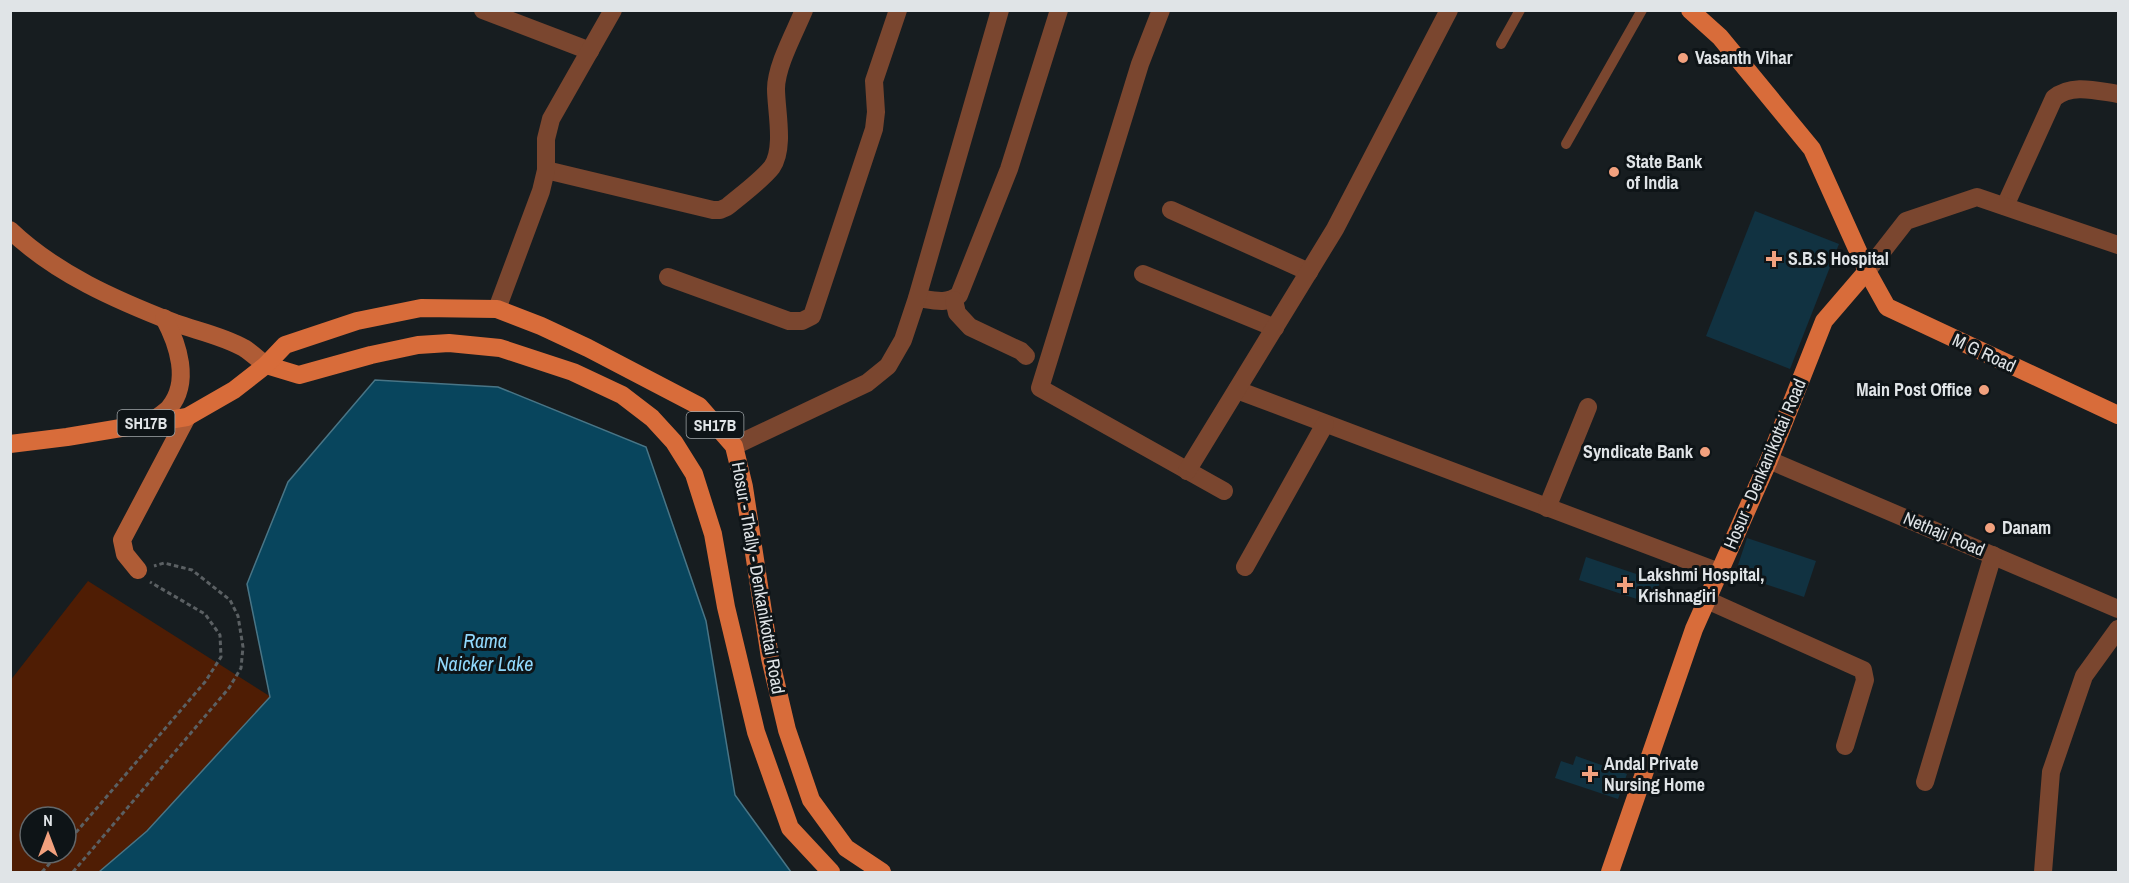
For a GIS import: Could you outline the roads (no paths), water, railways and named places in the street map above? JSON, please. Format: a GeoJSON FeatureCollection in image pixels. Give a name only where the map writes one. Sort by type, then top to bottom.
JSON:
{"type":"FeatureCollection","features":[{"type":"Feature","properties":{"kind":"main road","name":"M G Road"},"geometry":{"type":"LineString","coordinates":[[1690,10],[1720,37],[1812,149],[1867,271],[1887,307],[2118,415]]}},
{"type":"Feature","properties":{"kind":"main road","name":"Hosur - Denkanikottai Road"},"geometry":{"type":"LineString","coordinates":[[1611,873],[1694,629],[1769,460],[1824,321],[1867,271]]}},
{"type":"Feature","properties":{"kind":"main road","name":"Hosur - Thally - Denkanikottai Road"},"geometry":{"type":"LineString","coordinates":[[10,444],[187,417],[234,390],[266,365],[285,345],[357,321],[421,308],[497,309],[588,348],[699,406],[734,446],[744,488],[770,658],[787,730],[807,790],[811,800],[846,848],[882,873]]}},
{"type":"Feature","properties":{"kind":"main road","name":"Hosur - Thally - Denkanikottai Road"},"geometry":{"type":"LineString","coordinates":[[266,365],[299,375],[418,345],[449,343],[500,348],[573,372],[622,395],[652,417],[674,442],[694,474],[713,534],[726,607],[756,732],[790,828],[831,873]]}},
{"type":"Feature","properties":{"kind":"street"},"geometry":{"type":"LineString","coordinates":[[483,10],[590,51]]}},
{"type":"Feature","properties":{"kind":"street"},"geometry":{"type":"LineString","coordinates":[[497,309],[541,191],[546,170],[546,139],[551,120],[614,10]]}},
{"type":"Feature","properties":{"kind":"street"},"geometry":{"type":"LineString","coordinates":[[546,170],[713,210],[727,207],[772,167],[777,157],[776,88],[778,73],[804,10]]}},
{"type":"Feature","properties":{"kind":"street"},"geometry":{"type":"LineString","coordinates":[[669,277],[789,321],[802,321],[812,316],[874,129],[876,112],[874,81],[898,10]]}},
{"type":"Feature","properties":{"kind":"street"},"geometry":{"type":"LineString","coordinates":[[734,446],[867,383],[888,366],[903,340],[917,298],[1000,10]]}},
{"type":"Feature","properties":{"kind":"street"},"geometry":{"type":"LineString","coordinates":[[917,298],[944,302],[954,300],[959,295],[1009,169],[1059,10]]}},
{"type":"Feature","properties":{"kind":"street"},"geometry":{"type":"LineString","coordinates":[[1161,10],[1140,64],[1040,388],[1224,491]]}},
{"type":"Feature","properties":{"kind":"street"},"geometry":{"type":"LineString","coordinates":[[1187,471],[1355,193],[1449,10]]}},
{"type":"Feature","properties":{"kind":"street"},"geometry":{"type":"LineString","coordinates":[[2005,206],[2054,98],[2061,92],[2074,88],[2118,94]]}},
{"type":"Feature","properties":{"kind":"street"},"geometry":{"type":"LineString","coordinates":[[1867,271],[1906,221],[1977,197],[2117,241]]}},
{"type":"Feature","properties":{"kind":"street"},"geometry":{"type":"LineString","coordinates":[[1171,210],[1309,272]]}},
{"type":"Feature","properties":{"kind":"street"},"geometry":{"type":"LineString","coordinates":[[10,230],[22,242],[61,271],[164,318],[220,337],[245,349],[266,365]]}},
{"type":"Feature","properties":{"kind":"street"},"geometry":{"type":"LineString","coordinates":[[1143,274],[1275,328]]}},
{"type":"Feature","properties":{"kind":"street"},"geometry":{"type":"LineString","coordinates":[[954,300],[957,313],[970,327],[1021,351],[1026,356]]}},
{"type":"Feature","properties":{"kind":"street"},"geometry":{"type":"LineString","coordinates":[[150,423],[170,407],[179,388],[181,369],[178,352],[173,335],[164,318]]}},
{"type":"Feature","properties":{"kind":"street"},"geometry":{"type":"LineString","coordinates":[[1237,390],[1719,572]]}},
{"type":"Feature","properties":{"kind":"street"},"geometry":{"type":"LineString","coordinates":[[1547,508],[1588,406]]}},
{"type":"Feature","properties":{"kind":"street"},"geometry":{"type":"LineString","coordinates":[[138,570],[125,554],[122,540],[187,417]]}},
{"type":"Feature","properties":{"kind":"street"},"geometry":{"type":"LineString","coordinates":[[1245,567],[1325,424]]}},
{"type":"Feature","properties":{"kind":"street","name":"Nethaji Road"},"geometry":{"type":"LineString","coordinates":[[1769,460],[2118,609]]}},
{"type":"Feature","properties":{"kind":"street"},"geometry":{"type":"LineString","coordinates":[[1925,782],[1993,555]]}},
{"type":"Feature","properties":{"kind":"street"},"geometry":{"type":"LineString","coordinates":[[1707,600],[1863,670],[1865,680],[1845,746]]}},
{"type":"Feature","properties":{"kind":"street"},"geometry":{"type":"LineString","coordinates":[[2043,873],[2051,772],[2084,676],[2118,629]]}},
{"type":"Feature","properties":{"kind":"lane"},"geometry":{"type":"LineString","coordinates":[[1501,44],[1520,10]]}},
{"type":"Feature","properties":{"kind":"lane"},"geometry":{"type":"LineString","coordinates":[[1566,144],[1642,10]]}},
{"type":"Feature","properties":{"kind":"water","name":"Rama Naicker Lake"},"geometry":{"type":"Polygon","coordinates":[[[375,380],[498,387],[646,447],[706,621],[735,795],[791,872],[99,872],[147,831],[270,697],[247,584],[288,482],[375,380]]]}},
{"type":"Feature","properties":{"kind":"place","name":"Vasanth Vihar"},"geometry":{"type":"Point","coordinates":[1683,58]}},
{"type":"Feature","properties":{"kind":"place","name":"State Bank of India"},"geometry":{"type":"Point","coordinates":[1614,172]}},
{"type":"Feature","properties":{"kind":"place","name":"S.B.S Hospital"},"geometry":{"type":"Point","coordinates":[1774,259]}},
{"type":"Feature","properties":{"kind":"place","name":"Main Post Office"},"geometry":{"type":"Point","coordinates":[1984,390]}},
{"type":"Feature","properties":{"kind":"place","name":"Syndicate Bank"},"geometry":{"type":"Point","coordinates":[1705,452]}},
{"type":"Feature","properties":{"kind":"place","name":"Danam"},"geometry":{"type":"Point","coordinates":[1990,528]}},
{"type":"Feature","properties":{"kind":"place","name":"Lakshmi Hospital, Krishnagiri"},"geometry":{"type":"Point","coordinates":[1625,585]}},
{"type":"Feature","properties":{"kind":"place","name":"Andal Private Nursing Home"},"geometry":{"type":"Point","coordinates":[1590,774]}}]}
